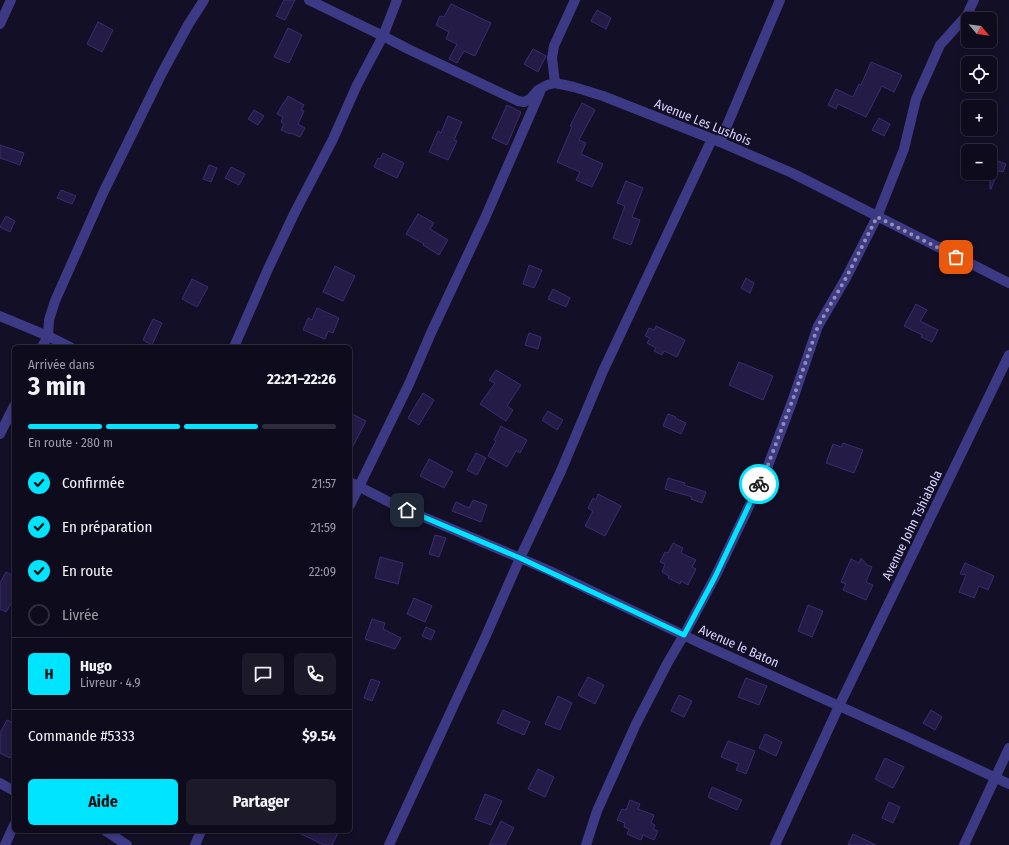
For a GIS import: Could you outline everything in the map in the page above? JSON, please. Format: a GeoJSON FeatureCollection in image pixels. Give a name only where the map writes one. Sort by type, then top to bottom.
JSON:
{"type":"FeatureCollection","features":[{"type":"Feature","properties":{"kind":"street"},"geometry":{"type":"LineString","coordinates":[[0,24],[11,0]]}},
{"type":"Feature","properties":{"kind":"street"},"geometry":{"type":"LineString","coordinates":[[43,345],[48,336],[49,320],[55,301],[103,193],[162,73],[188,25],[204,0]]}},
{"type":"Feature","properties":{"kind":"street"},"geometry":{"type":"LineString","coordinates":[[309,0],[518,102],[524,102],[530,99],[538,90],[555,83],[552,58],[554,46],[575,0]]}},
{"type":"Feature","properties":{"kind":"street"},"geometry":{"type":"LineString","coordinates":[[235,345],[291,219],[333,139],[357,85],[383,36],[397,0]]}},
{"type":"Feature","properties":{"kind":"street"},"geometry":{"type":"LineString","coordinates":[[389,845],[561,471],[603,371],[716,140],[780,0]]}},
{"type":"Feature","properties":{"kind":"street"},"geometry":{"type":"LineString","coordinates":[[586,845],[597,811],[636,724],[715,577],[766,470],[793,399],[818,326],[846,278],[877,217],[904,149],[916,99],[940,45],[967,16],[974,0]]}},
{"type":"Feature","properties":{"kind":"street","name":"Avenue Les Lushois"},"geometry":{"type":"LineString","coordinates":[[555,83],[603,96],[716,140],[792,173],[1009,283]]}},
{"type":"Feature","properties":{"kind":"street"},"geometry":{"type":"LineString","coordinates":[[352,494],[354,484],[409,384],[430,333],[485,218],[542,88]]}},
{"type":"Feature","properties":{"kind":"street"},"geometry":{"type":"LineString","coordinates":[[0,316],[66,345]]}},
{"type":"Feature","properties":{"kind":"street","name":"Avenue John Tshiabola"},"geometry":{"type":"LineString","coordinates":[[775,845],[839,706],[1009,355]]}},
{"type":"Feature","properties":{"kind":"street"},"geometry":{"type":"LineString","coordinates":[[0,434],[12,410]]}},
{"type":"Feature","properties":{"kind":"street","name":"Avenue le Baton"},"geometry":{"type":"LineString","coordinates":[[354,484],[393,504],[520,558],[1009,784]]}},
{"type":"Feature","properties":{"kind":"street"},"geometry":{"type":"LineString","coordinates":[[964,845],[1009,748]]}},
{"type":"Feature","properties":{"kind":"street"},"geometry":{"type":"LineString","coordinates":[[0,783],[12,790]]}},
{"type":"Feature","properties":{"kind":"street"},"geometry":{"type":"LineString","coordinates":[[5,845],[12,829]]}},
{"type":"Feature","properties":{"kind":"street"},"geometry":{"type":"LineString","coordinates":[[109,833],[127,845]]}},
{"type":"Feature","properties":{"kind":"street"},"geometry":{"type":"LineString","coordinates":[[194,845],[200,833]]}},
{"type":"Feature","properties":{"kind":"building"},"geometry":{"type":"Polygon","coordinates":[[[284,0],[295,0],[285,20],[276,16],[284,0]]]}},
{"type":"Feature","properties":{"kind":"building"},"geometry":{"type":"Polygon","coordinates":[[[451,4],[491,23],[475,56],[464,51],[457,63],[449,59],[457,44],[446,39],[449,32],[436,25],[440,16],[444,17],[451,4]]]}},
{"type":"Feature","properties":{"kind":"building"},"geometry":{"type":"Polygon","coordinates":[[[597,10],[611,18],[606,29],[591,21],[597,10]]]}},
{"type":"Feature","properties":{"kind":"building"},"geometry":{"type":"Polygon","coordinates":[[[98,22],[113,30],[102,52],[87,44],[98,22]]]}},
{"type":"Feature","properties":{"kind":"building"},"geometry":{"type":"Polygon","coordinates":[[[288,28],[302,35],[289,63],[274,57],[288,28]]]}},
{"type":"Feature","properties":{"kind":"building"},"geometry":{"type":"Polygon","coordinates":[[[533,49],[546,56],[538,72],[524,64],[533,49]]]}},
{"type":"Feature","properties":{"kind":"building"},"geometry":{"type":"Polygon","coordinates":[[[871,62],[902,75],[894,92],[882,86],[866,117],[838,104],[836,109],[828,105],[836,89],[853,97],[859,84],[861,85],[871,62]]]}},
{"type":"Feature","properties":{"kind":"building"},"geometry":{"type":"Polygon","coordinates":[[[288,96],[304,105],[301,110],[304,111],[298,124],[305,128],[300,137],[281,130],[284,124],[281,122],[283,117],[277,114],[288,96]]]}},
{"type":"Feature","properties":{"kind":"building"},"geometry":{"type":"Polygon","coordinates":[[[582,103],[595,110],[579,140],[586,143],[581,154],[603,164],[592,187],[576,180],[580,172],[557,162],[572,127],[570,126],[582,103]]]}},
{"type":"Feature","properties":{"kind":"building"},"geometry":{"type":"Polygon","coordinates":[[[507,105],[521,112],[507,145],[492,138],[507,105]]]}},
{"type":"Feature","properties":{"kind":"building"},"geometry":{"type":"Polygon","coordinates":[[[254,110],[264,116],[258,125],[248,119],[254,110]]]}},
{"type":"Feature","properties":{"kind":"building"},"geometry":{"type":"Polygon","coordinates":[[[448,116],[462,122],[454,140],[457,141],[448,160],[429,152],[438,131],[441,133],[448,116]]]}},
{"type":"Feature","properties":{"kind":"building"},"geometry":{"type":"Polygon","coordinates":[[[879,118],[890,124],[884,136],[872,130],[879,118]]]}},
{"type":"Feature","properties":{"kind":"building"},"geometry":{"type":"Polygon","coordinates":[[[0,145],[24,153],[20,165],[0,158],[0,145]]]}},
{"type":"Feature","properties":{"kind":"building"},"geometry":{"type":"Polygon","coordinates":[[[383,153],[404,163],[397,178],[374,167],[378,158],[380,159],[383,153]]]}},
{"type":"Feature","properties":{"kind":"building"},"geometry":{"type":"Polygon","coordinates":[[[997,161],[1006,164],[1003,172],[998,171],[997,174],[997,161]]]}},
{"type":"Feature","properties":{"kind":"building"},"geometry":{"type":"Polygon","coordinates":[[[209,165],[217,168],[211,182],[203,179],[209,165]]]}},
{"type":"Feature","properties":{"kind":"building"},"geometry":{"type":"Polygon","coordinates":[[[231,167],[245,174],[239,185],[225,178],[231,167]]]}},
{"type":"Feature","properties":{"kind":"building"},"geometry":{"type":"Polygon","coordinates":[[[990,180],[994,180],[991,189],[990,180]]]}},
{"type":"Feature","properties":{"kind":"building"},"geometry":{"type":"Polygon","coordinates":[[[626,181],[643,188],[632,217],[640,220],[631,245],[613,238],[625,206],[617,203],[626,181]]]}},
{"type":"Feature","properties":{"kind":"building"},"geometry":{"type":"Polygon","coordinates":[[[61,190],[76,196],[72,204],[57,198],[61,190]]]}},
{"type":"Feature","properties":{"kind":"building"},"geometry":{"type":"Polygon","coordinates":[[[418,214],[434,223],[430,229],[448,240],[439,255],[423,245],[424,244],[406,234],[418,214]]]}},
{"type":"Feature","properties":{"kind":"building"},"geometry":{"type":"Polygon","coordinates":[[[6,216],[15,221],[10,232],[0,227],[6,216]]]}},
{"type":"Feature","properties":{"kind":"building"},"geometry":{"type":"Polygon","coordinates":[[[529,265],[542,270],[534,288],[523,284],[529,265]]]}},
{"type":"Feature","properties":{"kind":"building"},"geometry":{"type":"Polygon","coordinates":[[[335,266],[355,276],[343,301],[323,292],[335,266]]]}},
{"type":"Feature","properties":{"kind":"building"},"geometry":{"type":"Polygon","coordinates":[[[746,278],[754,283],[750,293],[741,288],[746,278]]]}},
{"type":"Feature","properties":{"kind":"building"},"geometry":{"type":"Polygon","coordinates":[[[192,279],[208,287],[197,307],[182,299],[192,279]]]}},
{"type":"Feature","properties":{"kind":"building"},"geometry":{"type":"Polygon","coordinates":[[[553,289],[570,298],[566,307],[548,299],[553,289]]]}},
{"type":"Feature","properties":{"kind":"building"},"geometry":{"type":"Polygon","coordinates":[[[916,304],[927,310],[920,321],[938,330],[932,342],[904,326],[916,304]]]}},
{"type":"Feature","properties":{"kind":"building"},"geometry":{"type":"Polygon","coordinates":[[[317,308],[339,318],[333,333],[328,331],[325,339],[303,330],[308,318],[312,320],[317,308]]]}},
{"type":"Feature","properties":{"kind":"building"},"geometry":{"type":"Polygon","coordinates":[[[153,319],[162,323],[152,345],[143,340],[153,319]]]}},
{"type":"Feature","properties":{"kind":"building"},"geometry":{"type":"Polygon","coordinates":[[[656,326],[685,340],[677,357],[664,351],[662,355],[654,351],[656,348],[647,343],[650,338],[645,336],[649,328],[654,330],[656,326]]]}},
{"type":"Feature","properties":{"kind":"building"},"geometry":{"type":"Polygon","coordinates":[[[529,333],[541,337],[538,349],[525,345],[529,333]]]}},
{"type":"Feature","properties":{"kind":"building"},"geometry":{"type":"Polygon","coordinates":[[[739,362],[773,376],[763,400],[729,385],[739,362]]]}},
{"type":"Feature","properties":{"kind":"building"},"geometry":{"type":"Polygon","coordinates":[[[496,370],[521,385],[507,406],[513,410],[506,421],[480,404],[495,383],[489,380],[496,370]]]}},
{"type":"Feature","properties":{"kind":"building"},"geometry":{"type":"Polygon","coordinates":[[[423,393],[434,400],[419,425],[408,418],[423,393]]]}},
{"type":"Feature","properties":{"kind":"building"},"geometry":{"type":"Polygon","coordinates":[[[548,411],[563,420],[557,430],[542,420],[548,411]]]}},
{"type":"Feature","properties":{"kind":"building"},"geometry":{"type":"Polygon","coordinates":[[[352,414],[366,421],[352,448],[352,414]]]}},
{"type":"Feature","properties":{"kind":"building"},"geometry":{"type":"Polygon","coordinates":[[[668,414],[686,423],[681,434],[663,426],[668,414]]]}},
{"type":"Feature","properties":{"kind":"building"},"geometry":{"type":"Polygon","coordinates":[[[501,426],[527,440],[520,453],[516,451],[507,467],[488,456],[496,441],[494,440],[501,426]]]}},
{"type":"Feature","properties":{"kind":"building"},"geometry":{"type":"Polygon","coordinates":[[[843,443],[863,450],[854,473],[826,463],[833,444],[841,447],[843,443]]]}},
{"type":"Feature","properties":{"kind":"building"},"geometry":{"type":"Polygon","coordinates":[[[476,453],[486,458],[477,475],[467,470],[476,453]]]}},
{"type":"Feature","properties":{"kind":"building"},"geometry":{"type":"Polygon","coordinates":[[[429,459],[453,472],[444,488],[420,476],[429,459]]]}},
{"type":"Feature","properties":{"kind":"building"},"geometry":{"type":"Polygon","coordinates":[[[668,478],[706,492],[702,503],[691,499],[692,497],[665,489],[668,478]]]}},
{"type":"Feature","properties":{"kind":"building"},"geometry":{"type":"Polygon","coordinates":[[[598,494],[621,506],[605,536],[585,526],[593,511],[588,508],[593,498],[596,500],[598,494]]]}},
{"type":"Feature","properties":{"kind":"building"},"geometry":{"type":"Polygon","coordinates":[[[473,500],[487,505],[481,522],[452,511],[456,502],[469,508],[473,500]]]}},
{"type":"Feature","properties":{"kind":"building"},"geometry":{"type":"Polygon","coordinates":[[[435,535],[446,538],[439,557],[429,554],[435,535]]]}},
{"type":"Feature","properties":{"kind":"building"},"geometry":{"type":"Polygon","coordinates":[[[673,543],[683,548],[681,553],[696,560],[692,567],[696,569],[688,585],[681,581],[680,584],[668,578],[669,576],[662,572],[665,564],[660,562],[665,552],[668,553],[673,543]]]}},
{"type":"Feature","properties":{"kind":"building"},"geometry":{"type":"Polygon","coordinates":[[[380,557],[403,563],[398,584],[375,578],[380,557]]]}},
{"type":"Feature","properties":{"kind":"building"},"geometry":{"type":"Polygon","coordinates":[[[861,558],[867,565],[872,567],[866,582],[873,585],[866,600],[843,590],[846,584],[841,582],[851,559],[859,563],[861,558]]]}},
{"type":"Feature","properties":{"kind":"building"},"geometry":{"type":"Polygon","coordinates":[[[965,563],[994,576],[988,590],[979,586],[974,598],[959,592],[966,575],[960,574],[965,563]]]}},
{"type":"Feature","properties":{"kind":"building"},"geometry":{"type":"Polygon","coordinates":[[[6,572],[12,575],[12,602],[6,612],[0,609],[0,583],[6,572]]]}},
{"type":"Feature","properties":{"kind":"building"},"geometry":{"type":"Polygon","coordinates":[[[414,598],[432,606],[425,622],[407,614],[414,598]]]}},
{"type":"Feature","properties":{"kind":"building"},"geometry":{"type":"Polygon","coordinates":[[[808,605],[823,611],[812,637],[798,631],[808,605]]]}},
{"type":"Feature","properties":{"kind":"building"},"geometry":{"type":"Polygon","coordinates":[[[372,619],[385,623],[383,629],[401,638],[395,649],[365,639],[372,619]]]}},
{"type":"Feature","properties":{"kind":"building"},"geometry":{"type":"Polygon","coordinates":[[[426,627],[435,631],[431,640],[422,636],[426,627]]]}},
{"type":"Feature","properties":{"kind":"building"},"geometry":{"type":"Polygon","coordinates":[[[588,677],[604,685],[595,704],[578,695],[588,677]]]}},
{"type":"Feature","properties":{"kind":"building"},"geometry":{"type":"Polygon","coordinates":[[[746,678],[767,686],[759,705],[738,697],[746,678]]]}},
{"type":"Feature","properties":{"kind":"building"},"geometry":{"type":"Polygon","coordinates":[[[371,679],[380,682],[372,701],[364,698],[371,679]]]}},
{"type":"Feature","properties":{"kind":"building"},"geometry":{"type":"Polygon","coordinates":[[[679,695],[692,701],[684,717],[671,711],[679,695]]]}},
{"type":"Feature","properties":{"kind":"building"},"geometry":{"type":"Polygon","coordinates":[[[558,696],[572,703],[560,730],[545,724],[558,696]]]}},
{"type":"Feature","properties":{"kind":"building"},"geometry":{"type":"Polygon","coordinates":[[[503,710],[530,722],[524,735],[497,723],[503,710]]]}},
{"type":"Feature","properties":{"kind":"building"},"geometry":{"type":"Polygon","coordinates":[[[931,710],[942,717],[935,730],[923,723],[931,710]]]}},
{"type":"Feature","properties":{"kind":"building"},"geometry":{"type":"Polygon","coordinates":[[[7,720],[12,722],[12,754],[10,758],[0,753],[0,733],[7,720]]]}},
{"type":"Feature","properties":{"kind":"building"},"geometry":{"type":"Polygon","coordinates":[[[765,734],[782,742],[776,756],[759,748],[765,734]]]}},
{"type":"Feature","properties":{"kind":"building"},"geometry":{"type":"Polygon","coordinates":[[[728,741],[755,751],[746,774],[736,770],[739,764],[721,757],[728,741]]]}},
{"type":"Feature","properties":{"kind":"building"},"geometry":{"type":"Polygon","coordinates":[[[885,758],[904,767],[893,788],[875,779],[885,758]]]}},
{"type":"Feature","properties":{"kind":"building"},"geometry":{"type":"Polygon","coordinates":[[[538,769],[554,777],[545,797],[528,789],[538,769]]]}},
{"type":"Feature","properties":{"kind":"building"},"geometry":{"type":"Polygon","coordinates":[[[712,787],[742,800],[737,810],[708,797],[712,787]]]}},
{"type":"Feature","properties":{"kind":"building"},"geometry":{"type":"Polygon","coordinates":[[[485,794],[502,801],[491,825],[475,819],[485,794]]]}},
{"type":"Feature","properties":{"kind":"building"},"geometry":{"type":"Polygon","coordinates":[[[630,800],[640,804],[638,809],[654,815],[651,823],[655,825],[653,829],[658,831],[654,840],[643,835],[641,840],[627,834],[629,829],[624,827],[625,823],[617,820],[622,809],[626,810],[630,800]]]}},
{"type":"Feature","properties":{"kind":"building"},"geometry":{"type":"Polygon","coordinates":[[[889,802],[900,807],[893,823],[882,818],[889,802]]]}},
{"type":"Feature","properties":{"kind":"building"},"geometry":{"type":"Polygon","coordinates":[[[501,821],[514,828],[505,845],[489,845],[501,821]]]}},
{"type":"Feature","properties":{"kind":"building"},"geometry":{"type":"Polygon","coordinates":[[[299,833],[338,833],[332,845],[324,845],[299,833]]]}},
{"type":"Feature","properties":{"kind":"building"},"geometry":{"type":"Polygon","coordinates":[[[853,834],[876,845],[848,845],[853,834]]]}},
{"type":"Feature","properties":{"kind":"way so far"},"geometry":{"type":"LineString","coordinates":[[759,484],[766,470],[793,399],[818,326],[846,278],[877,217],[956,257]]}},
{"type":"Feature","properties":{"kind":"route"},"geometry":{"type":"LineString","coordinates":[[407,510],[520,558],[684,635],[715,577],[759,484]]}}]}
